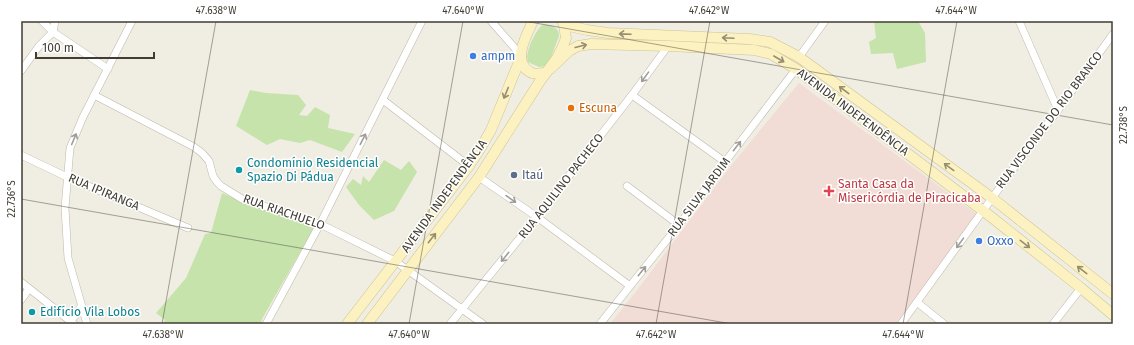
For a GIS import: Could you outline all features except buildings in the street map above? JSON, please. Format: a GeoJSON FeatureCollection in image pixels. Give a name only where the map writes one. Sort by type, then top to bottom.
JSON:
{"type":"FeatureCollection","features":[{"type":"Feature","properties":{"kind":"main road","name":"AVENIDA INDEPENDÊNCIA"},"geometry":{"type":"LineString","coordinates":[[347,324],[469,166],[483,144],[491,130],[533,21]]}},
{"type":"Feature","properties":{"kind":"main road","name":"AVENIDA INDEPENDÊNCIA"},"geometry":{"type":"LineString","coordinates":[[563,22],[586,30],[608,33],[749,39],[770,42],[799,57],[992,198],[1113,294]]}},
{"type":"Feature","properties":{"kind":"main road"},"geometry":{"type":"LineString","coordinates":[[521,55],[525,69],[530,73],[548,71],[566,38],[563,22]]}},
{"type":"Feature","properties":{"kind":"main road","name":"AVENIDA INDEPENDÊNCIA"},"geometry":{"type":"LineString","coordinates":[[367,324],[479,177],[548,71],[569,51],[578,46],[591,44],[754,50],[771,54],[796,69],[983,211],[1113,315]]}},
{"type":"Feature","properties":{"kind":"street"},"geometry":{"type":"LineString","coordinates":[[42,21],[53,32],[108,68]]}},
{"type":"Feature","properties":{"kind":"street"},"geometry":{"type":"LineString","coordinates":[[21,71],[39,46],[53,32],[54,21]]}},
{"type":"Feature","properties":{"kind":"street"},"geometry":{"type":"LineString","coordinates":[[87,324],[68,258],[65,208],[70,148],[83,117],[132,21]]}},
{"type":"Feature","properties":{"kind":"street"},"geometry":{"type":"LineString","coordinates":[[266,324],[320,224],[422,21]]}},
{"type":"Feature","properties":{"kind":"street"},"geometry":{"type":"LineString","coordinates":[[491,21],[521,55]]}},
{"type":"Feature","properties":{"kind":"street"},"geometry":{"type":"LineString","coordinates":[[799,57],[825,21]]}},
{"type":"Feature","properties":{"kind":"street"},"geometry":{"type":"LineString","coordinates":[[1019,21],[1058,110]]}},
{"type":"Feature","properties":{"kind":"street","name":"RUA VISCONDE DO RIO BRANCO"},"geometry":{"type":"LineString","coordinates":[[901,324],[1113,34]]}},
{"type":"Feature","properties":{"kind":"street","name":"RUA AQUILINO PACHECO"},"geometry":{"type":"LineString","coordinates":[[450,324],[537,217],[632,95],[668,46]]}},
{"type":"Feature","properties":{"kind":"street","name":"RUA SILVA JARDIM"},"geometry":{"type":"LineString","coordinates":[[600,324],[679,225],[796,69]]}},
{"type":"Feature","properties":{"kind":"street","name":"RUA RIACHUELO"},"geometry":{"type":"LineString","coordinates":[[94,95],[194,147],[209,161],[213,176],[217,182],[242,199],[320,224],[395,261],[483,324]]}},
{"type":"Feature","properties":{"kind":"street"},"geometry":{"type":"LineString","coordinates":[[632,95],[725,162]]}},
{"type":"Feature","properties":{"kind":"street"},"geometry":{"type":"LineString","coordinates":[[383,100],[469,166]]}},
{"type":"Feature","properties":{"kind":"street","name":"RUA IPIRANGA"},"geometry":{"type":"LineString","coordinates":[[21,155],[67,177],[188,228]]}},
{"type":"Feature","properties":{"kind":"street"},"geometry":{"type":"LineString","coordinates":[[479,177],[537,217],[630,286]]}},
{"type":"Feature","properties":{"kind":"street"},"geometry":{"type":"LineString","coordinates":[[627,186],[679,225]]}},
{"type":"Feature","properties":{"kind":"street"},"geometry":{"type":"LineString","coordinates":[[21,282],[72,322],[81,306]]}},
{"type":"Feature","properties":{"kind":"street"},"geometry":{"type":"LineString","coordinates":[[1053,324],[1081,288]]}},
{"type":"Feature","properties":{"kind":"street"},"geometry":{"type":"LineString","coordinates":[[21,300],[29,289]]}},
{"type":"Feature","properties":{"kind":"street"},"geometry":{"type":"LineString","coordinates":[[918,302],[944,324]]}},
{"type":"Feature","properties":{"kind":"shaded area","name":"Santa Casa da Misericórdia de Piracicaba"},"geometry":{"type":"Polygon","coordinates":[[[799,83],[978,215],[896,324],[610,324],[730,167],[799,83]]]}},
{"type":"Feature","properties":{"kind":"green space"},"geometry":{"type":"Polygon","coordinates":[[[874,21],[918,21],[925,33],[926,62],[897,69],[893,53],[871,54],[869,42],[876,38],[874,21]]]}},
{"type":"Feature","properties":{"kind":"green space"},"geometry":{"type":"Polygon","coordinates":[[[542,25],[548,25],[556,28],[559,36],[549,63],[547,66],[539,67],[528,62],[527,58],[529,48],[536,32],[542,25]]]}},
{"type":"Feature","properties":{"kind":"green space"},"geometry":{"type":"Polygon","coordinates":[[[250,90],[266,93],[298,95],[306,105],[299,115],[307,116],[315,107],[330,115],[328,128],[355,134],[342,152],[310,140],[300,143],[280,139],[267,145],[236,126],[250,90]]]}},
{"type":"Feature","properties":{"kind":"green space"},"geometry":{"type":"Polygon","coordinates":[[[384,160],[401,170],[409,161],[417,172],[394,211],[374,220],[359,205],[346,187],[353,179],[361,185],[363,176],[369,182],[384,160]]]}},
{"type":"Feature","properties":{"kind":"green space"},"geometry":{"type":"Polygon","coordinates":[[[222,193],[245,203],[315,226],[262,319],[261,324],[163,324],[165,320],[156,313],[186,278],[205,234],[211,233],[222,193]]]}},
{"type":"Feature","properties":{"kind":"place","name":"ampm"},"geometry":{"type":"Point","coordinates":[473,56]}},
{"type":"Feature","properties":{"kind":"place","name":"Escuna"},"geometry":{"type":"Point","coordinates":[571,108]}},
{"type":"Feature","properties":{"kind":"place","name":"Condomínio Residencial Spazio Di Pádua"},"geometry":{"type":"Point","coordinates":[239,170]}},
{"type":"Feature","properties":{"kind":"place","name":"Itaú"},"geometry":{"type":"Point","coordinates":[514,175]}},
{"type":"Feature","properties":{"kind":"place","name":"Santa Casa da Misericórdia de Piracicaba"},"geometry":{"type":"Point","coordinates":[829,191]}},
{"type":"Feature","properties":{"kind":"place","name":"Oxxo"},"geometry":{"type":"Point","coordinates":[979,241]}},
{"type":"Feature","properties":{"kind":"place","name":"Edifício Vila Lobos"},"geometry":{"type":"Point","coordinates":[32,312]}}]}
